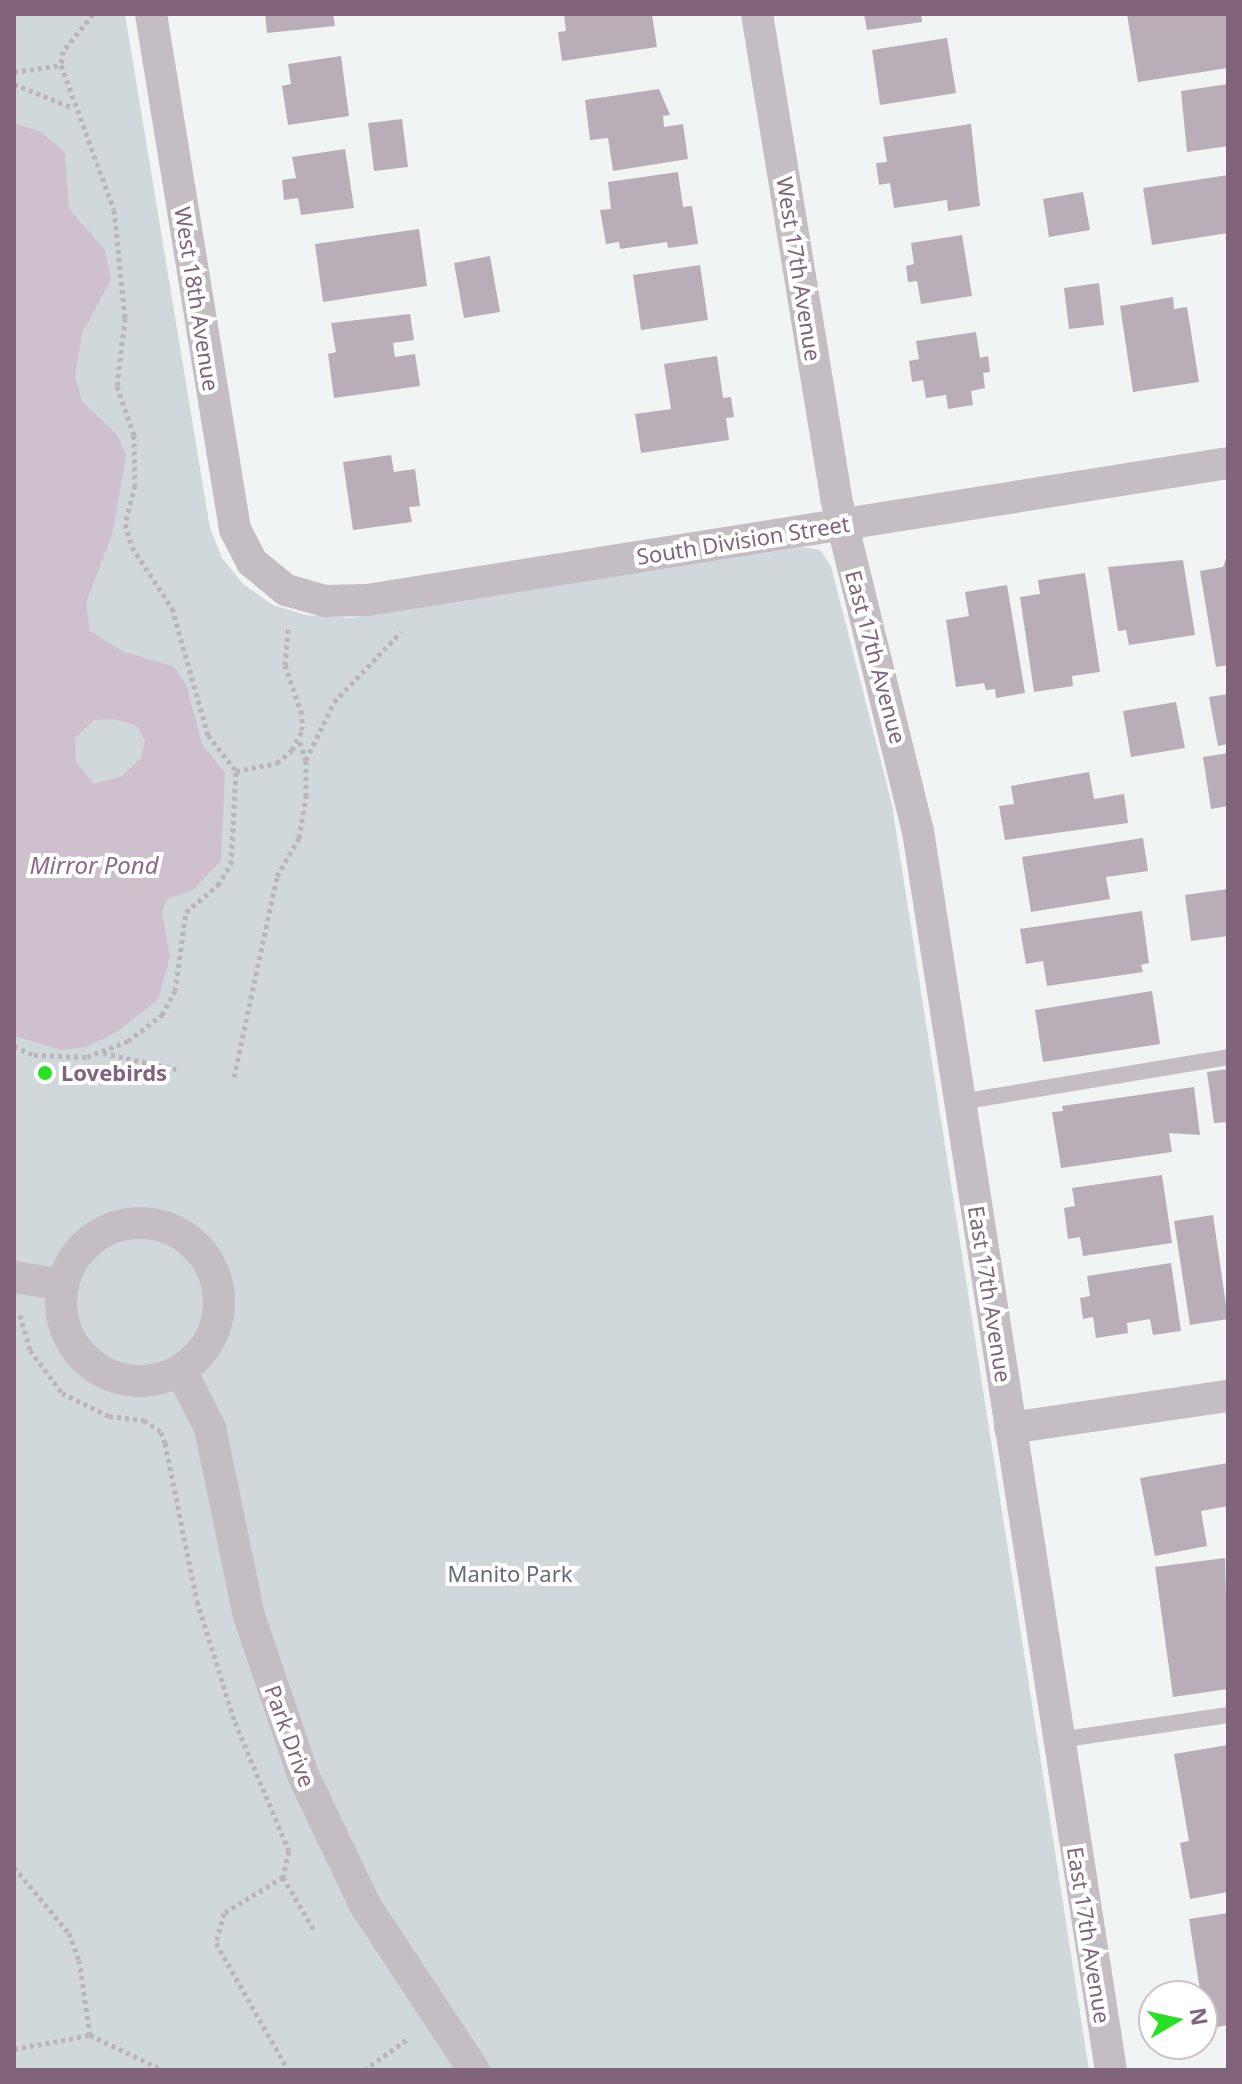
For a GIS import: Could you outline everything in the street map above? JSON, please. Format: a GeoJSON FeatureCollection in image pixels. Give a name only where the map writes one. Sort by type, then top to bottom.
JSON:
{"type":"FeatureCollection","features":[{"type":"Feature","properties":{"kind":"street","name":"West 18th Avenue"},"geometry":{"type":"LineString","coordinates":[[151,14],[235,529],[264,575]]}},
{"type":"Feature","properties":{"kind":"street","name":"West 17th Avenue"},"geometry":{"type":"LineString","coordinates":[[757,14],[842,524]]}},
{"type":"Feature","properties":{"kind":"street","name":"South Division Street"},"geometry":{"type":"LineString","coordinates":[[264,575],[311,598],[367,600],[1228,463]]}},
{"type":"Feature","properties":{"kind":"street","name":"East 17th Avenue"},"geometry":{"type":"LineString","coordinates":[[842,524],[911,792],[1111,2070]]}},
{"type":"Feature","properties":{"kind":"street"},"geometry":{"type":"LineString","coordinates":[[143,1222],[184,1235],[208,1261],[220,1293],[211,1338],[181,1371],[137,1382],[94,1367],[66,1331],[63,1285],[70,1264],[101,1233],[143,1222]]}},
{"type":"Feature","properties":{"kind":"street"},"geometry":{"type":"LineString","coordinates":[[16,1287],[63,1285]]}},
{"type":"Feature","properties":{"kind":"street","name":"Park Drive"},"geometry":{"type":"LineString","coordinates":[[181,1371],[210,1428],[249,1616],[303,1775],[365,1905],[436,2019],[474,2070]]}},
{"type":"Feature","properties":{"kind":"street"},"geometry":{"type":"LineString","coordinates":[[1010,1428],[1228,1396]]}},
{"type":"Feature","properties":{"kind":"lane"},"geometry":{"type":"LineString","coordinates":[[960,1102],[1228,1057]]}},
{"type":"Feature","properties":{"kind":"lane"},"geometry":{"type":"LineString","coordinates":[[1059,1740],[1228,1715]]}},
{"type":"Feature","properties":{"kind":"path"},"geometry":{"type":"LineString","coordinates":[[14,1046],[61,1058],[101,1053],[128,1041],[162,1015],[175,991],[186,912],[218,885],[231,864],[236,771],[208,735],[172,608],[132,547],[125,524],[135,485],[134,435],[117,386],[125,318],[114,210],[74,109],[61,65],[63,51],[93,14]]}},
{"type":"Feature","properties":{"kind":"path"},"geometry":{"type":"LineString","coordinates":[[14,72],[61,65]]}},
{"type":"Feature","properties":{"kind":"path"},"geometry":{"type":"LineString","coordinates":[[14,84],[74,109]]}},
{"type":"Feature","properties":{"kind":"path"},"geometry":{"type":"LineString","coordinates":[[290,618],[285,665],[302,714],[298,739],[306,761]]}},
{"type":"Feature","properties":{"kind":"path"},"geometry":{"type":"LineString","coordinates":[[234,1077],[277,876],[299,838],[306,761],[334,702],[410,624]]}},
{"type":"Feature","properties":{"kind":"path"},"geometry":{"type":"LineString","coordinates":[[236,771],[277,763],[298,739]]}},
{"type":"Feature","properties":{"kind":"path"},"geometry":{"type":"LineString","coordinates":[[101,1053],[176,1069]]}},
{"type":"Feature","properties":{"kind":"path"},"geometry":{"type":"LineString","coordinates":[[16,1287],[30,1350],[62,1393],[109,1416],[144,1420],[161,1432],[197,1601],[235,1722],[289,1851],[283,1877],[315,1932]]}},
{"type":"Feature","properties":{"kind":"path"},"geometry":{"type":"LineString","coordinates":[[14,1867],[69,1933],[79,1960],[90,2035]]}},
{"type":"Feature","properties":{"kind":"path"},"geometry":{"type":"LineString","coordinates":[[283,1877],[231,1905],[219,1921],[216,1943],[288,2070]]}},
{"type":"Feature","properties":{"kind":"path"},"geometry":{"type":"LineString","coordinates":[[364,2070],[436,2019]]}},
{"type":"Feature","properties":{"kind":"path"},"geometry":{"type":"LineString","coordinates":[[14,2049],[90,2035],[163,2070]]}},
{"type":"Feature","properties":{"kind":"green space","name":"Manito Park"},"geometry":{"type":"Polygon","coordinates":[[[14,14],[125,14],[210,528],[222,558],[243,584],[273,605],[306,615],[350,618],[803,547],[820,550],[831,566],[892,805],[1089,2070],[14,2070],[14,14]]]}},
{"type":"Feature","properties":{"kind":"water","name":"Mirror Pond"},"geometry":{"type":"Polygon","coordinates":[[[14,123],[41,132],[65,153],[69,209],[105,250],[111,280],[82,333],[75,376],[82,401],[118,436],[126,456],[112,535],[86,603],[90,631],[124,652],[173,666],[186,684],[202,744],[225,773],[221,861],[193,890],[167,899],[162,912],[170,957],[158,1000],[115,1033],[86,1047],[62,1050],[14,1036],[14,123]],[[115,719],[94,720],[75,738],[76,762],[94,784],[122,776],[141,758],[145,741],[137,726],[115,719]]]}},
{"type":"Feature","properties":{"kind":"building"},"geometry":{"type":"Polygon","coordinates":[[[265,14],[333,14],[335,26],[267,33],[265,14]]]}},
{"type":"Feature","properties":{"kind":"building"},"geometry":{"type":"Polygon","coordinates":[[[564,14],[652,14],[657,47],[562,61],[558,32],[566,31],[564,14]]]}},
{"type":"Feature","properties":{"kind":"building"},"geometry":{"type":"Polygon","coordinates":[[[864,14],[921,14],[922,22],[867,30],[864,14]]]}},
{"type":"Feature","properties":{"kind":"building"},"geometry":{"type":"Polygon","coordinates":[[[1127,14],[1228,14],[1228,68],[1138,82],[1127,14]]]}},
{"type":"Feature","properties":{"kind":"building"},"geometry":{"type":"Polygon","coordinates":[[[947,38],[956,93],[880,105],[872,50],[947,38]]]}},
{"type":"Feature","properties":{"kind":"building"},"geometry":{"type":"Polygon","coordinates":[[[341,56],[349,116],[288,125],[282,86],[291,84],[288,64],[341,56]]]}},
{"type":"Feature","properties":{"kind":"building"},"geometry":{"type":"Polygon","coordinates":[[[1228,84],[1228,146],[1187,152],[1181,91],[1228,84]]]}},
{"type":"Feature","properties":{"kind":"building"},"geometry":{"type":"Polygon","coordinates":[[[659,89],[670,115],[663,116],[664,127],[683,124],[688,159],[613,171],[608,138],[590,140],[585,100],[659,89]]]}},
{"type":"Feature","properties":{"kind":"building"},"geometry":{"type":"Polygon","coordinates":[[[402,119],[408,167],[374,171],[368,123],[402,119]]]}},
{"type":"Feature","properties":{"kind":"building"},"geometry":{"type":"Polygon","coordinates":[[[971,124],[980,206],[948,211],[947,200],[894,208],[890,183],[879,185],[876,163],[887,162],[883,137],[971,124]]]}},
{"type":"Feature","properties":{"kind":"building"},"geometry":{"type":"Polygon","coordinates":[[[345,149],[354,208],[301,215],[298,198],[284,200],[282,180],[296,178],[292,157],[345,149]]]}},
{"type":"Feature","properties":{"kind":"building"},"geometry":{"type":"Polygon","coordinates":[[[678,172],[683,207],[692,206],[698,244],[668,248],[667,242],[620,249],[619,242],[606,244],[600,210],[611,209],[608,182],[678,172]]]}},
{"type":"Feature","properties":{"kind":"building"},"geometry":{"type":"Polygon","coordinates":[[[1228,175],[1228,233],[1152,245],[1143,188],[1228,175]]]}},
{"type":"Feature","properties":{"kind":"building"},"geometry":{"type":"Polygon","coordinates":[[[1083,192],[1090,230],[1049,237],[1043,199],[1083,192]]]}},
{"type":"Feature","properties":{"kind":"building"},"geometry":{"type":"Polygon","coordinates":[[[419,229],[427,286],[323,302],[315,244],[419,229]]]}},
{"type":"Feature","properties":{"kind":"building"},"geometry":{"type":"Polygon","coordinates":[[[962,235],[972,296],[921,304],[917,281],[908,282],[906,266],[914,264],[911,243],[962,235]]]}},
{"type":"Feature","properties":{"kind":"building"},"geometry":{"type":"Polygon","coordinates":[[[490,256],[500,312],[464,318],[454,263],[490,256]]]}},
{"type":"Feature","properties":{"kind":"building"},"geometry":{"type":"Polygon","coordinates":[[[700,265],[708,320],[641,330],[633,275],[700,265]]]}},
{"type":"Feature","properties":{"kind":"building"},"geometry":{"type":"Polygon","coordinates":[[[1099,283],[1104,325],[1069,329],[1064,288],[1099,283]]]}},
{"type":"Feature","properties":{"kind":"building"},"geometry":{"type":"Polygon","coordinates":[[[1173,297],[1174,309],[1187,307],[1199,382],[1133,392],[1120,306],[1173,297]]]}},
{"type":"Feature","properties":{"kind":"building"},"geometry":{"type":"Polygon","coordinates":[[[410,314],[414,340],[393,343],[395,357],[415,354],[420,386],[334,398],[328,354],[336,352],[331,323],[410,314]]]}},
{"type":"Feature","properties":{"kind":"building"},"geometry":{"type":"Polygon","coordinates":[[[976,332],[980,358],[988,356],[990,372],[983,373],[985,388],[971,391],[973,405],[948,409],[946,395],[926,398],[923,380],[912,382],[909,361],[919,359],[916,341],[976,332]]]}},
{"type":"Feature","properties":{"kind":"building"},"geometry":{"type":"Polygon","coordinates":[[[717,356],[723,398],[731,397],[734,417],[726,418],[729,440],[641,453],[635,414],[671,409],[664,364],[717,356]]]}},
{"type":"Feature","properties":{"kind":"building"},"geometry":{"type":"Polygon","coordinates":[[[391,455],[394,472],[415,469],[420,506],[409,507],[412,522],[353,530],[343,462],[391,455]]]}},
{"type":"Feature","properties":{"kind":"building"},"geometry":{"type":"Polygon","coordinates":[[[1228,553],[1228,665],[1216,667],[1200,571],[1223,567],[1228,553]]]}},
{"type":"Feature","properties":{"kind":"building"},"geometry":{"type":"Polygon","coordinates":[[[1183,560],[1195,635],[1129,645],[1126,630],[1118,631],[1108,567],[1183,560]]]}},
{"type":"Feature","properties":{"kind":"building"},"geometry":{"type":"Polygon","coordinates":[[[1085,573],[1100,672],[1072,676],[1073,686],[1034,692],[1020,597],[1040,594],[1038,580],[1085,573]]]}},
{"type":"Feature","properties":{"kind":"building"},"geometry":{"type":"Polygon","coordinates":[[[1007,585],[1025,693],[996,698],[995,689],[986,690],[984,683],[956,687],[946,620],[969,616],[965,592],[1007,585]]]}},
{"type":"Feature","properties":{"kind":"building"},"geometry":{"type":"Polygon","coordinates":[[[1228,694],[1228,744],[1218,746],[1209,697],[1228,694]]]}},
{"type":"Feature","properties":{"kind":"building"},"geometry":{"type":"Polygon","coordinates":[[[1176,702],[1185,748],[1131,757],[1123,711],[1176,702]]]}},
{"type":"Feature","properties":{"kind":"building"},"geometry":{"type":"Polygon","coordinates":[[[1228,753],[1228,806],[1211,809],[1203,757],[1228,753]]]}},
{"type":"Feature","properties":{"kind":"building"},"geometry":{"type":"Polygon","coordinates":[[[1089,772],[1094,799],[1124,794],[1128,823],[1005,840],[999,806],[1014,804],[1011,786],[1089,772]]]}},
{"type":"Feature","properties":{"kind":"building"},"geometry":{"type":"Polygon","coordinates":[[[1143,838],[1148,871],[1106,877],[1110,899],[1031,912],[1022,857],[1143,838]]]}},
{"type":"Feature","properties":{"kind":"building"},"geometry":{"type":"Polygon","coordinates":[[[1228,889],[1228,936],[1191,941],[1185,895],[1228,889]]]}},
{"type":"Feature","properties":{"kind":"building"},"geometry":{"type":"Polygon","coordinates":[[[1142,911],[1149,963],[1141,965],[1143,972],[1047,986],[1043,961],[1026,964],[1020,929],[1142,911]]]}},
{"type":"Feature","properties":{"kind":"building"},"geometry":{"type":"Polygon","coordinates":[[[1152,991],[1160,1044],[1043,1062],[1035,1010],[1152,991]]]}},
{"type":"Feature","properties":{"kind":"building"},"geometry":{"type":"Polygon","coordinates":[[[1228,1069],[1228,1122],[1214,1123],[1207,1072],[1228,1069]]]}},
{"type":"Feature","properties":{"kind":"building"},"geometry":{"type":"Polygon","coordinates":[[[1194,1087],[1200,1135],[1169,1133],[1172,1152],[1061,1168],[1052,1112],[1063,1111],[1062,1106],[1194,1087]]]}},
{"type":"Feature","properties":{"kind":"building"},"geometry":{"type":"Polygon","coordinates":[[[1162,1175],[1172,1243],[1083,1256],[1080,1237],[1068,1239],[1064,1208],[1075,1206],[1072,1188],[1162,1175]]]}},
{"type":"Feature","properties":{"kind":"building"},"geometry":{"type":"Polygon","coordinates":[[[1213,1215],[1228,1319],[1190,1325],[1174,1221],[1213,1215]]]}},
{"type":"Feature","properties":{"kind":"building"},"geometry":{"type":"Polygon","coordinates":[[[1171,1263],[1181,1331],[1153,1335],[1150,1319],[1127,1323],[1128,1333],[1096,1338],[1093,1317],[1083,1319],[1080,1298],[1090,1296],[1087,1276],[1171,1263]]]}},
{"type":"Feature","properties":{"kind":"building"},"geometry":{"type":"Polygon","coordinates":[[[1228,1463],[1228,1506],[1201,1511],[1207,1546],[1155,1556],[1140,1478],[1228,1463]]]}},
{"type":"Feature","properties":{"kind":"building"},"geometry":{"type":"Polygon","coordinates":[[[1225,1558],[1228,1689],[1173,1697],[1155,1567],[1225,1558]]]}},
{"type":"Feature","properties":{"kind":"building"},"geometry":{"type":"Polygon","coordinates":[[[1228,1745],[1228,1892],[1190,1899],[1180,1843],[1189,1841],[1174,1754],[1228,1745]]]}},
{"type":"Feature","properties":{"kind":"building"},"geometry":{"type":"Polygon","coordinates":[[[1228,1913],[1228,2025],[1218,2027],[1218,1980],[1198,1980],[1189,1919],[1228,1913]]]}},
{"type":"Feature","properties":{"kind":"place","name":"Lovebirds"},"geometry":{"type":"Point","coordinates":[45,1073]}}]}
